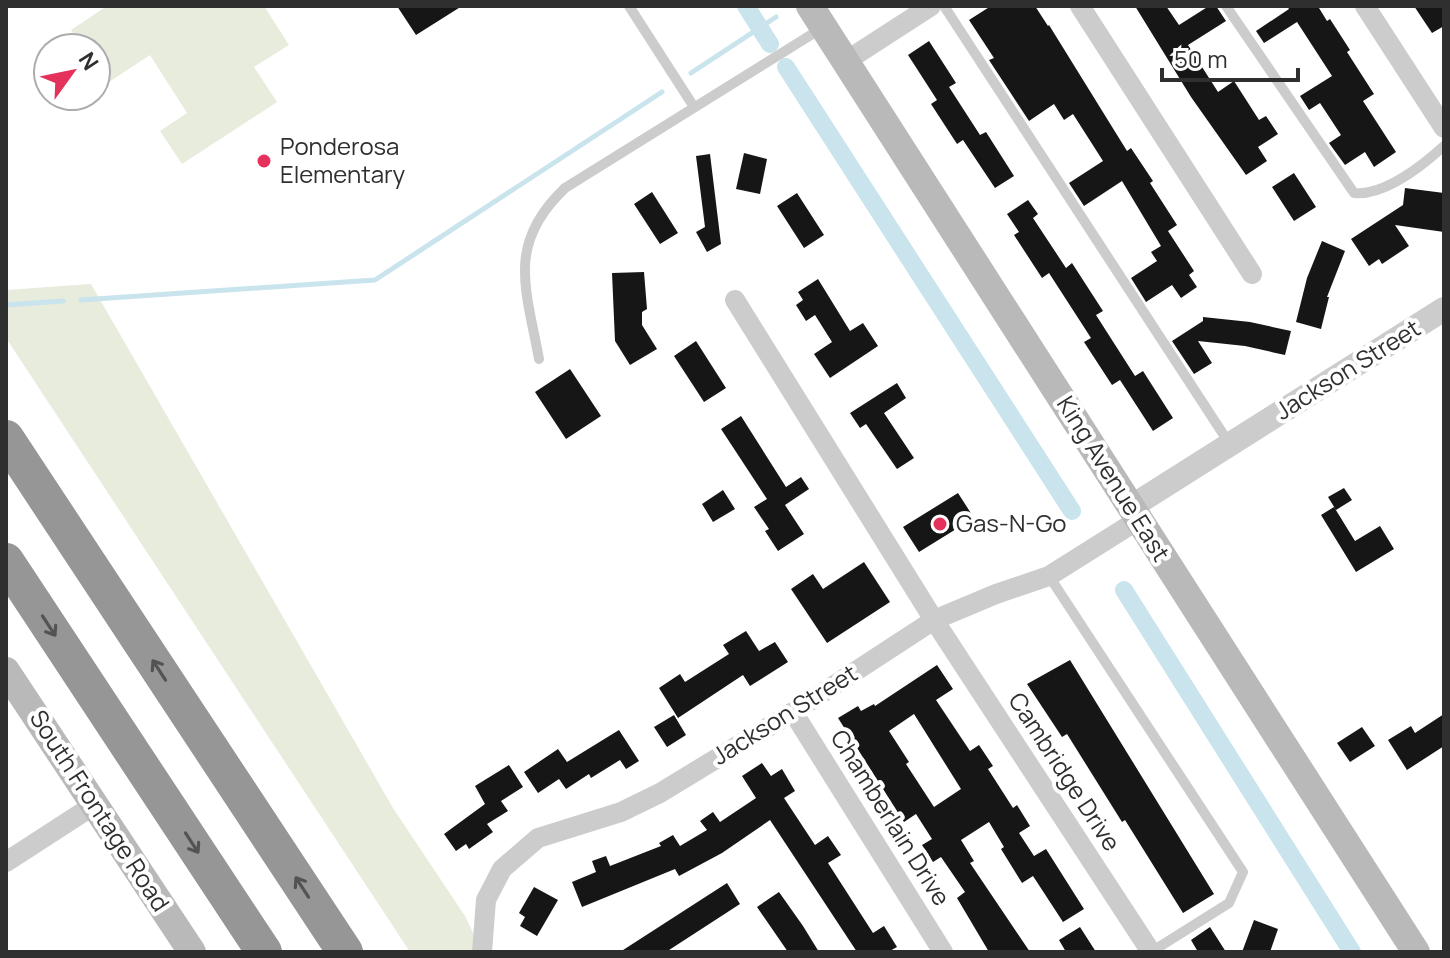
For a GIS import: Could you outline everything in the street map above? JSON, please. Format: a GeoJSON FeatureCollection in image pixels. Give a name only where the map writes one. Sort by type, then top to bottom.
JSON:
{"type":"FeatureCollection","features":[{"type":"Feature","properties":{"kind":"highway"},"geometry":{"type":"LineString","coordinates":[[6,438],[345,952]]}},
{"type":"Feature","properties":{"kind":"highway"},"geometry":{"type":"LineString","coordinates":[[6,561],[264,952]]}},
{"type":"Feature","properties":{"kind":"main road","name":"King Avenue East"},"geometry":{"type":"LineString","coordinates":[[817,16],[1416,952]]}},
{"type":"Feature","properties":{"kind":"main road","name":"South Frontage Road"},"geometry":{"type":"LineString","coordinates":[[6,671],[192,952]]}},
{"type":"Feature","properties":{"kind":"street"},"geometry":{"type":"LineString","coordinates":[[846,61],[931,6]]}},
{"type":"Feature","properties":{"kind":"street"},"geometry":{"type":"LineString","coordinates":[[1080,6],[1252,274]]}},
{"type":"Feature","properties":{"kind":"street"},"geometry":{"type":"LineString","coordinates":[[1365,6],[1444,128]]}},
{"type":"Feature","properties":{"kind":"street","name":"Cambridge Drive"},"geometry":{"type":"LineString","coordinates":[[735,300],[934,620],[1151,952]]}},
{"type":"Feature","properties":{"kind":"street","name":"Jackson Street"},"geometry":{"type":"LineString","coordinates":[[481,949],[486,900],[502,869],[538,838],[621,812],[660,793],[793,712],[934,620],[1049,576],[1230,445],[1444,309]]}},
{"type":"Feature","properties":{"kind":"street","name":"Chamberlain Drive"},"geometry":{"type":"LineString","coordinates":[[793,712],[943,952]]}},
{"type":"Feature","properties":{"kind":"street"},"geometry":{"type":"LineString","coordinates":[[6,862],[94,805]]}},
{"type":"Feature","properties":{"kind":"lane"},"geometry":{"type":"LineString","coordinates":[[629,6],[694,107]]}},
{"type":"Feature","properties":{"kind":"lane"},"geometry":{"type":"LineString","coordinates":[[944,6],[1230,445]]}},
{"type":"Feature","properties":{"kind":"lane"},"geometry":{"type":"LineString","coordinates":[[1226,6],[1354,193],[1368,194],[1422,166],[1444,146]]}},
{"type":"Feature","properties":{"kind":"lane"},"geometry":{"type":"LineString","coordinates":[[539,359],[525,284],[526,253],[531,229],[544,207],[565,188],[694,107],[817,16]]}},
{"type":"Feature","properties":{"kind":"lane"},"geometry":{"type":"LineString","coordinates":[[1049,576],[1243,872],[1229,903],[1151,952]]}},
{"type":"Feature","properties":{"kind":"shaded area"},"geometry":{"type":"Polygon","coordinates":[[[107,6],[264,6],[289,45],[254,67],[277,102],[182,164],[160,131],[187,113],[150,55],[112,80],[112,32],[71,30],[107,6]]]}},
{"type":"Feature","properties":{"kind":"shaded area"},"geometry":{"type":"Polygon","coordinates":[[[91,284],[393,808],[465,916],[482,952],[410,952],[6,338],[6,290],[91,284]]]}},
{"type":"Feature","properties":{"kind":"building"},"geometry":{"type":"Polygon","coordinates":[[[397,6],[462,6],[416,35],[397,6]]]}},
{"type":"Feature","properties":{"kind":"building"},"geometry":{"type":"Polygon","coordinates":[[[991,6],[1035,6],[1049,25],[1127,151],[1131,148],[1153,181],[1150,183],[1177,225],[1168,231],[1194,271],[1189,275],[1197,287],[1181,298],[1172,285],[1146,302],[1131,278],[1157,261],[1151,252],[1161,246],[1122,181],[1084,206],[1069,183],[1103,161],[1073,114],[1064,120],[1054,104],[1029,121],[989,60],[994,58],[969,20],[991,6]]]}},
{"type":"Feature","properties":{"kind":"building"},"geometry":{"type":"Polygon","coordinates":[[[1135,6],[1166,6],[1179,25],[1209,6],[1216,6],[1226,21],[1188,45],[1218,92],[1234,81],[1259,120],[1266,116],[1278,134],[1258,147],[1267,161],[1246,175],[1191,97],[1135,6]]]}},
{"type":"Feature","properties":{"kind":"building"},"geometry":{"type":"Polygon","coordinates":[[[1287,6],[1321,6],[1319,8],[1350,50],[1347,52],[1374,94],[1363,101],[1396,152],[1374,167],[1365,152],[1345,165],[1329,143],[1341,135],[1320,103],[1309,110],[1300,96],[1332,76],[1297,22],[1264,43],[1256,31],[1289,9],[1287,6]]]}},
{"type":"Feature","properties":{"kind":"building"},"geometry":{"type":"Polygon","coordinates":[[[1414,6],[1444,6],[1444,26],[1432,33],[1414,6]]]}},
{"type":"Feature","properties":{"kind":"building"},"geometry":{"type":"Polygon","coordinates":[[[929,41],[956,83],[949,87],[980,135],[986,132],[1014,176],[995,188],[963,140],[957,144],[931,104],[937,100],[908,55],[929,41]]]}},
{"type":"Feature","properties":{"kind":"building"},"geometry":{"type":"Polygon","coordinates":[[[744,153],[767,159],[760,194],[736,189],[744,153]]]}},
{"type":"Feature","properties":{"kind":"building"},"geometry":{"type":"Polygon","coordinates":[[[710,154],[721,244],[707,252],[696,232],[705,227],[696,156],[710,154]]]}},
{"type":"Feature","properties":{"kind":"building"},"geometry":{"type":"Polygon","coordinates":[[[1294,173],[1316,207],[1294,221],[1272,187],[1294,173]]]}},
{"type":"Feature","properties":{"kind":"building"},"geometry":{"type":"Polygon","coordinates":[[[1405,188],[1444,193],[1444,232],[1395,225],[1409,246],[1382,264],[1379,259],[1369,266],[1351,239],[1403,205],[1405,188]]]}},
{"type":"Feature","properties":{"kind":"building"},"geometry":{"type":"Polygon","coordinates":[[[652,192],[678,233],[660,244],[634,204],[652,192]]]}},
{"type":"Feature","properties":{"kind":"building"},"geometry":{"type":"Polygon","coordinates":[[[797,193],[824,235],[804,248],[777,206],[797,193]]]}},
{"type":"Feature","properties":{"kind":"building"},"geometry":{"type":"Polygon","coordinates":[[[1028,200],[1038,214],[1033,218],[1066,268],[1072,263],[1103,311],[1096,315],[1135,376],[1143,371],[1173,418],[1153,431],[1120,380],[1112,385],[1084,342],[1091,338],[1049,273],[1042,278],[1014,235],[1019,232],[1007,214],[1028,200]]]}},
{"type":"Feature","properties":{"kind":"building"},"geometry":{"type":"Polygon","coordinates":[[[1322,241],[1345,251],[1327,297],[1321,329],[1296,322],[1307,278],[1322,241]]]}},
{"type":"Feature","properties":{"kind":"building"},"geometry":{"type":"Polygon","coordinates":[[[644,272],[647,309],[642,312],[642,325],[657,349],[630,365],[615,341],[612,273],[644,272]]]}},
{"type":"Feature","properties":{"kind":"building"},"geometry":{"type":"Polygon","coordinates":[[[818,279],[850,331],[863,323],[878,346],[830,378],[814,354],[832,342],[815,315],[806,321],[796,305],[803,300],[798,292],[818,279]]]}},
{"type":"Feature","properties":{"kind":"building"},"geometry":{"type":"Polygon","coordinates":[[[1203,317],[1250,322],[1291,331],[1285,355],[1245,346],[1198,341],[1212,363],[1194,374],[1172,341],[1203,321],[1203,317]]]}},
{"type":"Feature","properties":{"kind":"building"},"geometry":{"type":"Polygon","coordinates":[[[696,341],[726,388],[704,402],[674,356],[696,341]]]}},
{"type":"Feature","properties":{"kind":"building"},"geometry":{"type":"Polygon","coordinates":[[[570,369],[601,416],[566,439],[535,392],[570,369]]]}},
{"type":"Feature","properties":{"kind":"building"},"geometry":{"type":"Polygon","coordinates":[[[897,383],[906,398],[884,413],[914,458],[897,469],[866,424],[860,428],[850,413],[897,383]]]}},
{"type":"Feature","properties":{"kind":"building"},"geometry":{"type":"Polygon","coordinates":[[[741,416],[786,487],[801,477],[809,489],[785,505],[804,534],[778,551],[765,531],[769,529],[754,507],[767,499],[721,429],[741,416]]]}},
{"type":"Feature","properties":{"kind":"building"},"geometry":{"type":"Polygon","coordinates":[[[1344,488],[1352,500],[1336,510],[1328,497],[1344,488]]]}},
{"type":"Feature","properties":{"kind":"building"},"geometry":{"type":"Polygon","coordinates":[[[723,490],[735,509],[713,522],[702,504],[723,490]]]}},
{"type":"Feature","properties":{"kind":"building"},"geometry":{"type":"Polygon","coordinates":[[[958,493],[974,518],[919,552],[903,527],[958,493]]]}},
{"type":"Feature","properties":{"kind":"building"},"geometry":{"type":"Polygon","coordinates":[[[1334,507],[1355,541],[1380,526],[1394,549],[1356,572],[1321,515],[1334,507]]]}},
{"type":"Feature","properties":{"kind":"building"},"geometry":{"type":"Polygon","coordinates":[[[864,562],[890,602],[827,643],[791,589],[813,574],[823,589],[864,562]]]}},
{"type":"Feature","properties":{"kind":"building"},"geometry":{"type":"Polygon","coordinates":[[[746,631],[759,651],[775,642],[788,662],[750,686],[743,675],[678,718],[659,688],[680,674],[685,682],[729,654],[723,645],[746,631]]]}},
{"type":"Feature","properties":{"kind":"building"},"geometry":{"type":"Polygon","coordinates":[[[1070,660],[1214,894],[1183,913],[1067,734],[1062,737],[1027,684],[1070,660]]]}},
{"type":"Feature","properties":{"kind":"building"},"geometry":{"type":"Polygon","coordinates":[[[937,665],[953,689],[936,700],[970,751],[979,745],[993,766],[988,769],[1013,808],[1017,805],[1030,826],[1019,833],[1034,856],[1046,849],[1084,909],[1063,922],[1033,876],[1022,883],[989,822],[961,840],[974,861],[970,863],[1030,952],[989,952],[957,898],[965,892],[941,857],[933,862],[922,845],[932,839],[916,814],[904,822],[838,718],[858,706],[861,711],[875,706],[937,665]],[[914,714],[889,731],[934,807],[961,789],[914,714]]]}},
{"type":"Feature","properties":{"kind":"building"},"geometry":{"type":"Polygon","coordinates":[[[1444,714],[1444,746],[1407,770],[1388,740],[1411,726],[1415,733],[1444,714]]]}},
{"type":"Feature","properties":{"kind":"building"},"geometry":{"type":"Polygon","coordinates":[[[674,715],[686,735],[667,747],[654,727],[674,715]]]}},
{"type":"Feature","properties":{"kind":"building"},"geometry":{"type":"Polygon","coordinates":[[[1362,727],[1375,746],[1350,762],[1337,743],[1362,727]]]}},
{"type":"Feature","properties":{"kind":"building"},"geometry":{"type":"Polygon","coordinates":[[[619,730],[639,761],[626,769],[620,760],[566,789],[559,779],[538,793],[524,772],[558,749],[567,762],[619,730]]]}},
{"type":"Feature","properties":{"kind":"building"},"geometry":{"type":"Polygon","coordinates":[[[762,763],[771,776],[782,769],[795,791],[784,798],[815,845],[828,836],[841,855],[828,863],[873,933],[884,926],[897,947],[888,952],[857,952],[770,820],[722,853],[679,876],[675,869],[582,907],[572,882],[596,872],[592,861],[606,856],[610,866],[661,846],[659,843],[673,835],[680,846],[707,830],[700,821],[713,812],[720,822],[756,798],[742,776],[762,763]]]}},
{"type":"Feature","properties":{"kind":"building"},"geometry":{"type":"Polygon","coordinates":[[[509,765],[523,787],[501,801],[508,811],[487,824],[493,832],[469,849],[466,844],[456,851],[444,834],[485,804],[475,786],[509,765]]]}},
{"type":"Feature","properties":{"kind":"building"},"geometry":{"type":"Polygon","coordinates":[[[727,883],[740,904],[666,952],[620,952],[727,883]]]}},
{"type":"Feature","properties":{"kind":"building"},"geometry":{"type":"Polygon","coordinates":[[[534,887],[558,900],[537,936],[520,926],[525,917],[519,913],[534,887]]]}},
{"type":"Feature","properties":{"kind":"building"},"geometry":{"type":"Polygon","coordinates":[[[779,892],[819,952],[788,952],[757,907],[779,892]]]}},
{"type":"Feature","properties":{"kind":"building"},"geometry":{"type":"Polygon","coordinates":[[[1254,920],[1278,929],[1270,952],[1242,952],[1254,920]]]}},
{"type":"Feature","properties":{"kind":"building"},"geometry":{"type":"Polygon","coordinates":[[[1080,927],[1096,952],[1066,952],[1059,940],[1080,927]]]}},
{"type":"Feature","properties":{"kind":"building"},"geometry":{"type":"Polygon","coordinates":[[[1210,927],[1226,952],[1198,952],[1191,940],[1210,927]]]}},
{"type":"Feature","properties":{"kind":"waterway"},"geometry":{"type":"LineString","coordinates":[[746,6],[770,44]]}},
{"type":"Feature","properties":{"kind":"waterway"},"geometry":{"type":"LineString","coordinates":[[691,73],[776,17]]}},
{"type":"Feature","properties":{"kind":"waterway"},"geometry":{"type":"LineString","coordinates":[[786,67],[1072,511]]}},
{"type":"Feature","properties":{"kind":"waterway"},"geometry":{"type":"LineString","coordinates":[[81,300],[375,280],[662,92]]}},
{"type":"Feature","properties":{"kind":"waterway"},"geometry":{"type":"LineString","coordinates":[[6,305],[63,301]]}},
{"type":"Feature","properties":{"kind":"waterway"},"geometry":{"type":"LineString","coordinates":[[1124,590],[1352,952]]}},
{"type":"Feature","properties":{"kind":"place","name":"Ponderosa Elementary"},"geometry":{"type":"Point","coordinates":[264,161]}},
{"type":"Feature","properties":{"kind":"place","name":"Gas-N-Go"},"geometry":{"type":"Point","coordinates":[940,524]}}]}
